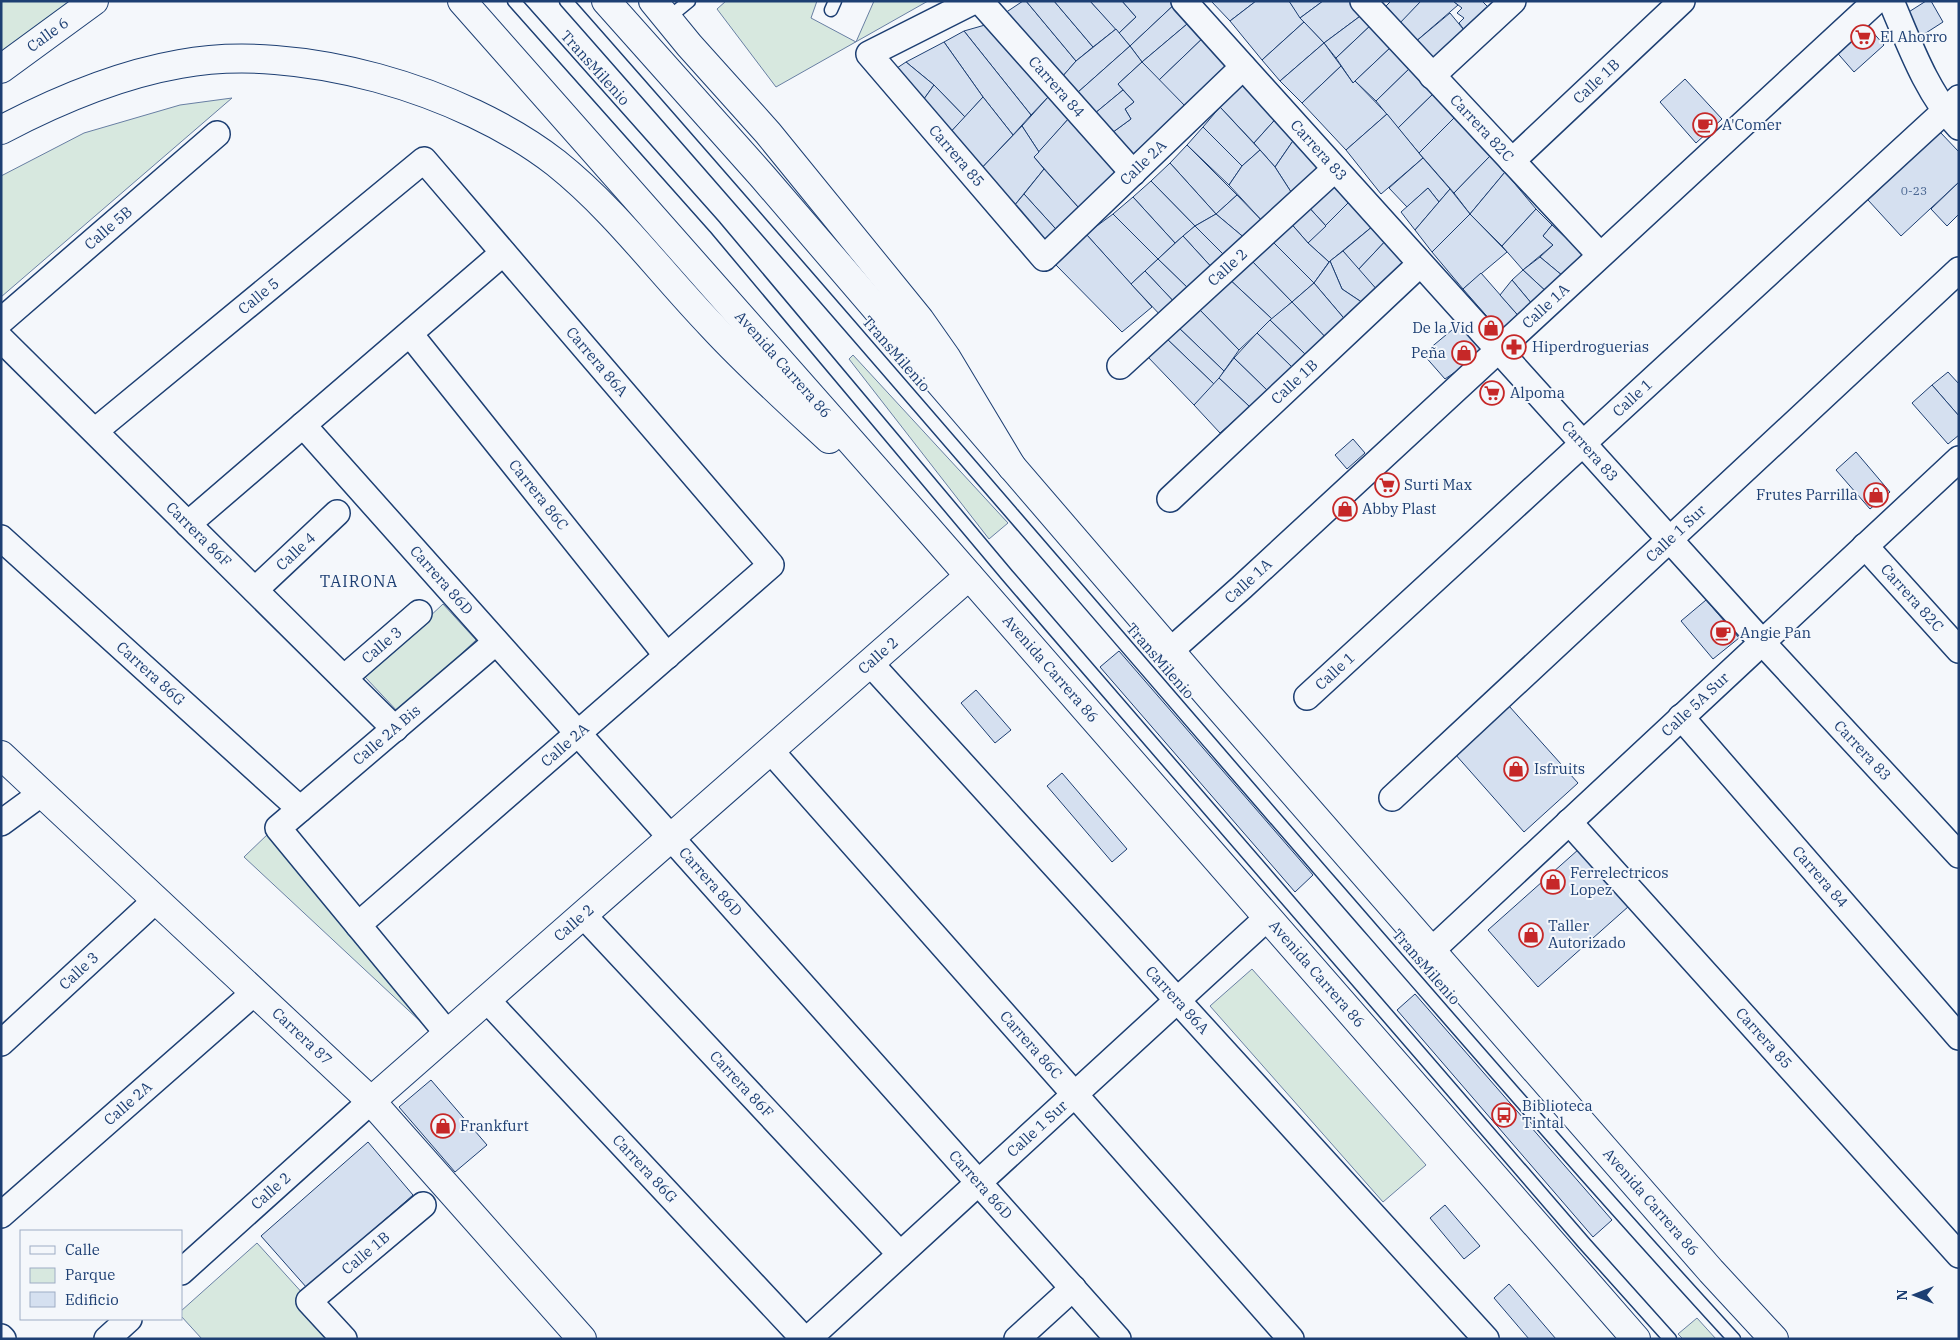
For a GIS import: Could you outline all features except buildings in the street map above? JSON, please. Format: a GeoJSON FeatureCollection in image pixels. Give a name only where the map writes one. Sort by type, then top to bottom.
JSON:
{"type":"FeatureCollection","features":[{"type":"Feature","properties":{"kind":"main road","name":"Calle 6"},"geometry":{"type":"LineString","coordinates":[[1,69],[94,1]]}},
{"type":"Feature","properties":{"kind":"main road","name":"Avenida Carrera 86"},"geometry":{"type":"LineString","coordinates":[[462,1],[923,523],[1636,1339]]}},
{"type":"Feature","properties":{"kind":"main road","name":"Avenida Carrera 86"},"geometry":{"type":"LineString","coordinates":[[606,1],[763,177],[1170,651],[1712,1271],[1774,1339]]}},
{"type":"Feature","properties":{"kind":"main road"},"geometry":{"type":"LineString","coordinates":[[660,10],[774,141],[920,320],[946,357],[1012,467]]}},
{"type":"Feature","properties":{"kind":"main road"},"geometry":{"type":"LineString","coordinates":[[1,130],[46,107],[115,80],[181,63],[240,59],[294,62],[358,73],[399,84],[442,99],[483,117],[532,145],[582,186],[625,228],[742,357],[842,452],[923,523]]}},
{"type":"Feature","properties":{"kind":"main road","name":"Calle 2"},"geometry":{"type":"LineString","coordinates":[[371,1101],[969,576]]}},
{"type":"Feature","properties":{"kind":"main road","name":"Carrera 87"},"geometry":{"type":"LineString","coordinates":[[1,755],[371,1101],[582,1339]]}},
{"type":"Feature","properties":{"kind":"street","name":"Carrera 85"},"geometry":{"type":"LineString","coordinates":[[974,1],[869,54],[1044,258]]}},
{"type":"Feature","properties":{"kind":"street","name":"Carrera 84"},"geometry":{"type":"LineString","coordinates":[[980,1],[1133,173]]}},
{"type":"Feature","properties":{"kind":"street","name":"Carrera 83"},"geometry":{"type":"LineString","coordinates":[[1184,1],[1762,642],[1959,855]]}},
{"type":"Feature","properties":{"kind":"street","name":"Carrera 82C"},"geometry":{"type":"LineString","coordinates":[[1363,1],[1600,255]]}},
{"type":"Feature","properties":{"kind":"street"},"geometry":{"type":"LineString","coordinates":[[1432,76],[1513,1]]}},
{"type":"Feature","properties":{"kind":"street","name":"Calle 1B"},"geometry":{"type":"LineString","coordinates":[[1512,161],[1682,1]]}},
{"type":"Feature","properties":{"kind":"street","name":"Calle 1A"},"geometry":{"type":"LineString","coordinates":[[1170,651],[1876,1]]}},
{"type":"Feature","properties":{"kind":"street"},"geometry":{"type":"LineString","coordinates":[[1891,1],[1912,50],[1954,112]]}},
{"type":"Feature","properties":{"kind":"street","name":"Calle 2A"},"geometry":{"type":"LineString","coordinates":[[1044,258],[1243,67]]}},
{"type":"Feature","properties":{"kind":"street","name":"Calle 1"},"geometry":{"type":"LineString","coordinates":[[1307,696],[1582,443],[1954,112]]}},
{"type":"Feature","properties":{"kind":"street","name":"Calle 5B"},"geometry":{"type":"LineString","coordinates":[[1,321],[217,134]]}},
{"type":"Feature","properties":{"kind":"street","name":"Carrera 86A"},"geometry":{"type":"LineString","coordinates":[[424,160],[771,565]]}},
{"type":"Feature","properties":{"kind":"street","name":"Calle 5"},"geometry":{"type":"LineString","coordinates":[[95,431],[424,160]]}},
{"type":"Feature","properties":{"kind":"street","name":"Calle 2"},"geometry":{"type":"LineString","coordinates":[[1120,366],[1335,169]]}},
{"type":"Feature","properties":{"kind":"street"},"geometry":{"type":"LineString","coordinates":[[188,524],[503,253]]}},
{"type":"Feature","properties":{"kind":"street","name":"Calle 1B"},"geometry":{"type":"LineString","coordinates":[[1170,499],[1420,264]]}},
{"type":"Feature","properties":{"kind":"street","name":"Calle 1 Sur"},"geometry":{"type":"LineString","coordinates":[[1392,798],[1959,270]]}},
{"type":"Feature","properties":{"kind":"street","name":"Carrera 86C"},"geometry":{"type":"LineString","coordinates":[[410,334],[667,656]]}},
{"type":"Feature","properties":{"kind":"street","name":"Carrera 86F"},"geometry":{"type":"LineString","coordinates":[[1,338],[395,728]]}},
{"type":"Feature","properties":{"kind":"street","name":"Carrera 86D"},"geometry":{"type":"LineString","coordinates":[[303,425],[1118,1339]]}},
{"type":"Feature","properties":{"kind":"street","name":"Calle 5A Sur"},"geometry":{"type":"LineString","coordinates":[[1432,950],[1959,459]]}},
{"type":"Feature","properties":{"kind":"street","name":"Calle 4"},"geometry":{"type":"LineString","coordinates":[[255,590],[337,513]]}},
{"type":"Feature","properties":{"kind":"street","name":"Carrera 86G"},"geometry":{"type":"LineString","coordinates":[[1,538],[300,809]]}},
{"type":"Feature","properties":{"kind":"street","name":"Carrera 82C"},"geometry":{"type":"LineString","coordinates":[[1865,546],[1959,650]]}},
{"type":"Feature","properties":{"kind":"street","name":"Calle 2A"},"geometry":{"type":"LineString","coordinates":[[358,925],[771,565]]}},
{"type":"Feature","properties":{"kind":"street","name":"Calle 3"},"geometry":{"type":"LineString","coordinates":[[344,678],[419,613]]}},
{"type":"Feature","properties":{"kind":"street","name":"Calle 2A Bis"},"geometry":{"type":"LineString","coordinates":[[358,925],[278,828],[496,642]]}},
{"type":"Feature","properties":{"kind":"street","name":"Carrera 86A"},"geometry":{"type":"LineString","coordinates":[[870,663],[1486,1339]]}},
{"type":"Feature","properties":{"kind":"street","name":"Carrera 84"},"geometry":{"type":"LineString","coordinates":[[1682,717],[1959,1037]]}},
{"type":"Feature","properties":{"kind":"street","name":"Carrera 86C"},"geometry":{"type":"LineString","coordinates":[[770,750],[1290,1339]]}},
{"type":"Feature","properties":{"kind":"street"},"geometry":{"type":"LineString","coordinates":[[1,823],[42,793]]}},
{"type":"Feature","properties":{"kind":"street","name":"Carrera 85"},"geometry":{"type":"LineString","coordinates":[[1569,822],[1959,1255]]}},
{"type":"Feature","properties":{"kind":"street","name":"Calle 3"},"geometry":{"type":"LineString","coordinates":[[1,1043],[156,900]]}},
{"type":"Feature","properties":{"kind":"street","name":"Carrera 86F"},"geometry":{"type":"LineString","coordinates":[[583,915],[900,1254]]}},
{"type":"Feature","properties":{"kind":"street","name":"Calle 1 Sur"},"geometry":{"type":"LineString","coordinates":[[808,1339],[1267,918]]}},
{"type":"Feature","properties":{"kind":"street"},"geometry":{"type":"LineString","coordinates":[[358,925],[448,1034]]}},
{"type":"Feature","properties":{"kind":"street","name":"Calle 2A"},"geometry":{"type":"LineString","coordinates":[[1,1215],[255,992]]}},
{"type":"Feature","properties":{"kind":"street","name":"Carrera 86G"},"geometry":{"type":"LineString","coordinates":[[487,1000],[804,1339]]}},
{"type":"Feature","properties":{"kind":"street","name":"Calle 2"},"geometry":{"type":"LineString","coordinates":[[182,1271],[371,1101]]}},
{"type":"Feature","properties":{"kind":"street","name":"Calle 1B"},"geometry":{"type":"LineString","coordinates":[[344,1339],[309,1301],[423,1205]]}},
{"type":"Feature","properties":{"kind":"street"},"geometry":{"type":"LineString","coordinates":[[1017,1339],[1073,1288]]}},
{"type":"Feature","properties":{"kind":"street"},"geometry":{"type":"LineString","coordinates":[[107,1339],[128,1320]]}},
{"type":"Feature","properties":{"kind":"lane","name":"TransMilenio"},"geometry":{"type":"LineString","coordinates":[[514,1],[716,227],[1007,575],[1584,1244],[1670,1339]]}},
{"type":"Feature","properties":{"kind":"lane","name":"TransMilenio"},"geometry":{"type":"LineString","coordinates":[[566,1],[743,202],[1618,1213],[1734,1339]]}},
{"type":"Feature","properties":{"kind":"lane"},"geometry":{"type":"LineString","coordinates":[[660,10],[689,1]]}},
{"type":"Feature","properties":{"kind":"green space"},"geometry":{"type":"Polygon","coordinates":[[[1,1],[72,1],[1,52],[1,1]]]}},
{"type":"Feature","properties":{"kind":"green space"},"geometry":{"type":"Polygon","coordinates":[[[726,1],[817,1],[811,18],[856,42],[776,87],[717,9],[726,1]]]}},
{"type":"Feature","properties":{"kind":"green space"},"geometry":{"type":"Polygon","coordinates":[[[874,1],[928,1],[856,42],[874,1]]]}},
{"type":"Feature","properties":{"kind":"green space"},"geometry":{"type":"Polygon","coordinates":[[[232,98],[1,297],[1,176],[84,133],[180,105],[232,98]]]}},
{"type":"Feature","properties":{"kind":"green space"},"geometry":{"type":"Polygon","coordinates":[[[853,355],[1008,523],[989,539],[849,359],[853,355]]]}},
{"type":"Feature","properties":{"kind":"green space"},"geometry":{"type":"Polygon","coordinates":[[[443,604],[476,640],[399,713],[365,677],[443,604]]]}},
{"type":"Feature","properties":{"kind":"green space"},"geometry":{"type":"Polygon","coordinates":[[[270,832],[422,1023],[244,857],[270,832]]]}},
{"type":"Feature","properties":{"kind":"green space"},"geometry":{"type":"Polygon","coordinates":[[[1252,969],[1426,1165],[1383,1202],[1210,1006],[1252,969]]]}},
{"type":"Feature","properties":{"kind":"green space"},"geometry":{"type":"Polygon","coordinates":[[[257,1243],[344,1339],[202,1339],[182,1317],[182,1310],[257,1243]]]}},
{"type":"Feature","properties":{"kind":"green space"},"geometry":{"type":"Polygon","coordinates":[[[1697,1318],[1716,1339],[1683,1339],[1678,1334],[1697,1318]]]}},
{"type":"Feature","properties":{"kind":"place","name":"El Ahorro"},"geometry":{"type":"Point","coordinates":[1863,37]}},
{"type":"Feature","properties":{"kind":"place","name":"A'Comer"},"geometry":{"type":"Point","coordinates":[1705,125]}},
{"type":"Feature","properties":{"kind":"place","name":"De la Vid"},"geometry":{"type":"Point","coordinates":[1491,328]}},
{"type":"Feature","properties":{"kind":"place","name":"Hiperdroguerias"},"geometry":{"type":"Point","coordinates":[1514,347]}},
{"type":"Feature","properties":{"kind":"place","name":"Peña"},"geometry":{"type":"Point","coordinates":[1464,353]}},
{"type":"Feature","properties":{"kind":"place","name":"Alpoma"},"geometry":{"type":"Point","coordinates":[1492,393]}},
{"type":"Feature","properties":{"kind":"place","name":"Surti Max"},"geometry":{"type":"Point","coordinates":[1387,485]}},
{"type":"Feature","properties":{"kind":"place","name":"Frutes Parrilla"},"geometry":{"type":"Point","coordinates":[1876,495]}},
{"type":"Feature","properties":{"kind":"place","name":"Abby Plast"},"geometry":{"type":"Point","coordinates":[1345,509]}},
{"type":"Feature","properties":{"kind":"place","name":"Angie Pan"},"geometry":{"type":"Point","coordinates":[1723,633]}},
{"type":"Feature","properties":{"kind":"place","name":"Isfruits"},"geometry":{"type":"Point","coordinates":[1516,769]}},
{"type":"Feature","properties":{"kind":"place","name":"Ferrelectricos Lopez"},"geometry":{"type":"Point","coordinates":[1553,882]}},
{"type":"Feature","properties":{"kind":"place","name":"Taller Autorizado"},"geometry":{"type":"Point","coordinates":[1531,935]}},
{"type":"Feature","properties":{"kind":"place","name":"Biblioteca Tintal"},"geometry":{"type":"Point","coordinates":[1504,1115]}},
{"type":"Feature","properties":{"kind":"place","name":"Frankfurt"},"geometry":{"type":"Point","coordinates":[443,1126]}},
{"type":"Feature","properties":{"kind":"district","name":"TAIRONA"},"geometry":{"type":"Point","coordinates":[359,581]}}]}
